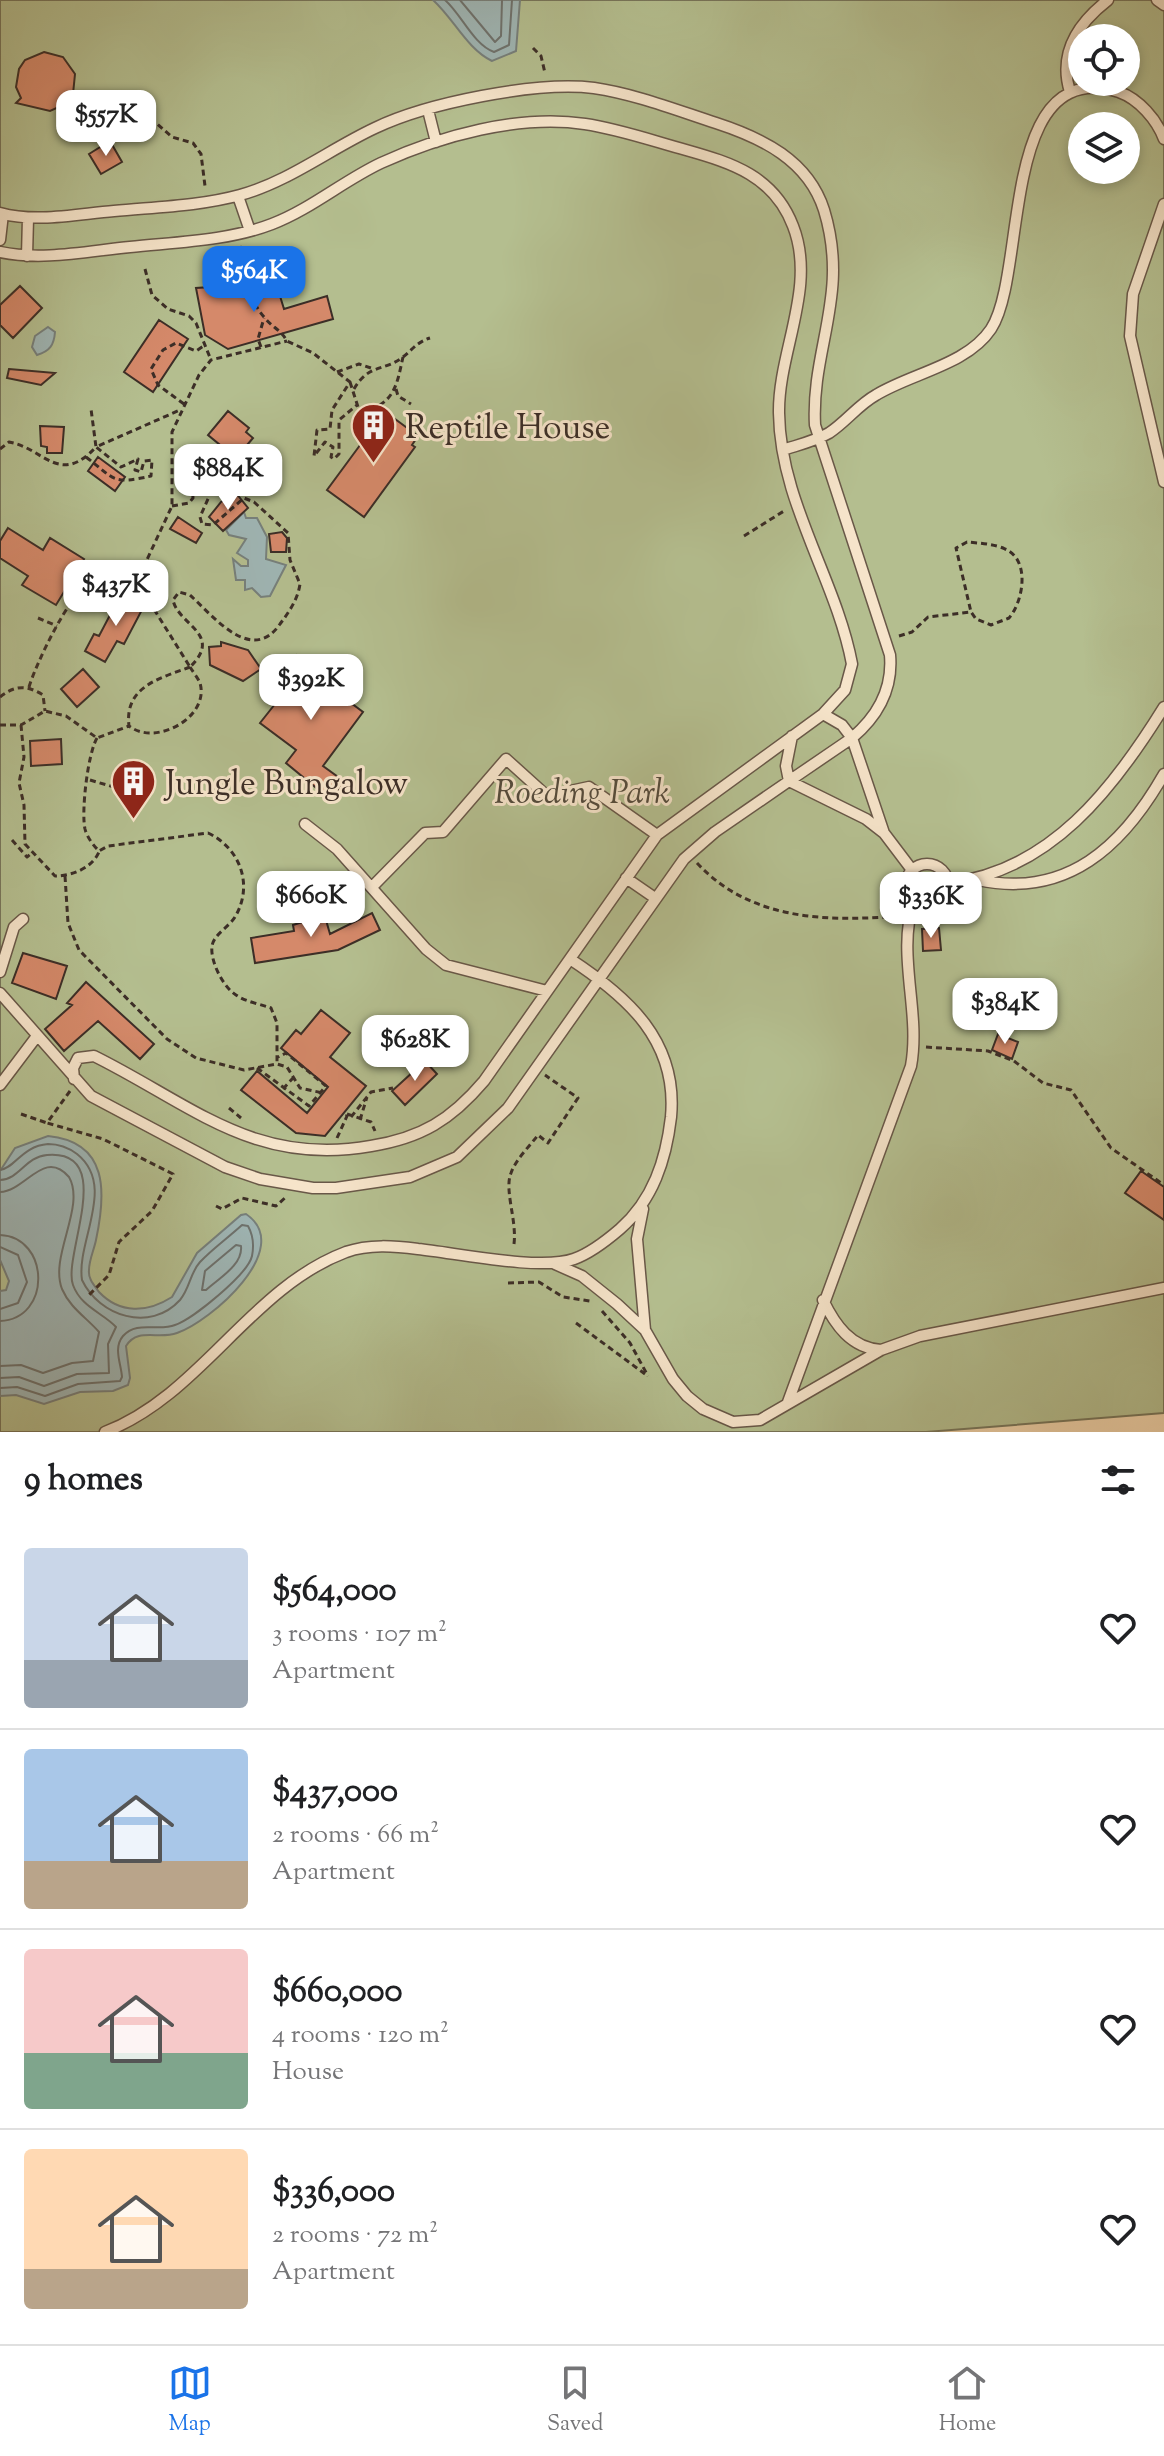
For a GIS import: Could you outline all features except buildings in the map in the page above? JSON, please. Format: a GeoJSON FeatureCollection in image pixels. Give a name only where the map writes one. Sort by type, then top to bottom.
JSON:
{"type":"FeatureCollection","features":[{"type":"Feature","properties":{"kind":"lane"},"geometry":{"type":"LineString","coordinates":[[1083,24],[1108,0]]}},
{"type":"Feature","properties":{"kind":"lane"},"geometry":{"type":"LineString","coordinates":[[1157,0],[1164,5]]}},
{"type":"Feature","properties":{"kind":"lane"},"geometry":{"type":"LineString","coordinates":[[1068,48],[1068,86]]}},
{"type":"Feature","properties":{"kind":"lane"},"geometry":{"type":"LineString","coordinates":[[0,240],[1,214],[28,218],[197,204],[238,196],[285,178],[380,126],[482,97],[546,88],[592,88],[735,129],[788,156],[808,180],[823,207],[834,263],[833,302],[815,398],[818,438],[886,640],[891,666],[888,688],[870,721],[852,738],[690,854],[489,1130],[441,1165],[373,1184],[336,1188],[290,1185],[242,1174],[99,1102],[74,1079],[0,993]]}},
{"type":"Feature","properties":{"kind":"lane"},"geometry":{"type":"LineString","coordinates":[[783,450],[818,438],[874,396],[960,355],[991,328],[999,310],[1011,232],[1036,137],[1052,106],[1068,94]]}},
{"type":"Feature","properties":{"kind":"lane"},"geometry":{"type":"LineString","coordinates":[[1126,96],[1150,116],[1164,139]]}},
{"type":"Feature","properties":{"kind":"lane"},"geometry":{"type":"LineString","coordinates":[[428,110],[436,142]]}},
{"type":"Feature","properties":{"kind":"lane"},"geometry":{"type":"LineString","coordinates":[[0,252],[27,256],[211,238],[250,231],[273,224],[378,164],[436,142],[518,125],[584,123],[732,163],[756,176],[783,207],[793,225],[798,253],[796,312],[779,396],[783,450],[798,506],[852,664],[845,690],[823,714],[657,835],[484,1081],[457,1111],[429,1131],[396,1142],[326,1153],[286,1148],[236,1132],[94,1056],[78,1058],[73,1068],[74,1079]]}},
{"type":"Feature","properties":{"kind":"lane"},"geometry":{"type":"LineString","coordinates":[[238,196],[250,231]]}},
{"type":"Feature","properties":{"kind":"lane"},"geometry":{"type":"LineString","coordinates":[[1164,204],[1133,294],[1130,336],[1164,482]]}},
{"type":"Feature","properties":{"kind":"lane"},"geometry":{"type":"LineString","coordinates":[[27,256],[28,218]]}},
{"type":"Feature","properties":{"kind":"lane"},"geometry":{"type":"LineString","coordinates":[[976,880],[1045,845],[1092,809],[1126,767],[1164,707]]}},
{"type":"Feature","properties":{"kind":"lane"},"geometry":{"type":"LineString","coordinates":[[823,714],[842,725],[852,738],[884,833]]}},
{"type":"Feature","properties":{"kind":"lane"},"geometry":{"type":"LineString","coordinates":[[789,781],[786,766],[792,735]]}},
{"type":"Feature","properties":{"kind":"lane"},"geometry":{"type":"LineString","coordinates":[[372,887],[425,833],[443,832],[506,759],[547,796],[589,787],[657,835]]}},
{"type":"Feature","properties":{"kind":"lane"},"geometry":{"type":"LineString","coordinates":[[948,883],[976,880],[1014,886],[1034,884],[1079,869],[1116,841],[1150,799],[1164,774]]}},
{"type":"Feature","properties":{"kind":"lane"},"geometry":{"type":"LineString","coordinates":[[789,781],[850,808],[884,833],[912,870]]}},
{"type":"Feature","properties":{"kind":"lane"},"geometry":{"type":"LineString","coordinates":[[305,824],[337,849],[426,949],[446,965],[547,991]]}},
{"type":"Feature","properties":{"kind":"lane"},"geometry":{"type":"LineString","coordinates":[[912,870],[931,864],[943,871],[948,883],[945,896],[934,904],[914,901]]}},
{"type":"Feature","properties":{"kind":"lane"},"geometry":{"type":"LineString","coordinates":[[788,1402],[904,1085],[914,1047],[907,938],[914,901],[907,889],[912,870]]}},
{"type":"Feature","properties":{"kind":"lane"},"geometry":{"type":"LineString","coordinates":[[626,878],[655,898]]}},
{"type":"Feature","properties":{"kind":"lane"},"geometry":{"type":"LineString","coordinates":[[0,972],[14,927],[23,919]]}},
{"type":"Feature","properties":{"kind":"lane"},"geometry":{"type":"LineString","coordinates":[[570,959],[600,979],[644,1018],[669,1073],[672,1106],[667,1149],[644,1205],[637,1239],[645,1330]]}},
{"type":"Feature","properties":{"kind":"lane"},"geometry":{"type":"LineString","coordinates":[[0,1085],[37,1036]]}},
{"type":"Feature","properties":{"kind":"lane"},"geometry":{"type":"LineString","coordinates":[[554,1263],[591,1250],[617,1232],[644,1205]]}},
{"type":"Feature","properties":{"kind":"lane"},"geometry":{"type":"LineString","coordinates":[[105,1432],[162,1399],[299,1277],[348,1251],[375,1246],[554,1263],[582,1276],[645,1330],[680,1388],[703,1409],[719,1418],[760,1420],[881,1350],[945,1331],[1164,1288]]}},
{"type":"Feature","properties":{"kind":"lane"},"geometry":{"type":"LineString","coordinates":[[823,1300],[840,1330],[861,1346],[881,1350]]}},
{"type":"Feature","properties":{"kind":"path"},"geometry":{"type":"LineString","coordinates":[[533,48],[541,56],[545,73]]}},
{"type":"Feature","properties":{"kind":"path"},"geometry":{"type":"LineString","coordinates":[[128,98],[172,137],[193,143],[201,154],[205,186]]}},
{"type":"Feature","properties":{"kind":"path"},"geometry":{"type":"LineString","coordinates":[[240,246],[247,283],[264,318],[283,333],[287,341]]}},
{"type":"Feature","properties":{"kind":"path"},"geometry":{"type":"LineString","coordinates":[[145,269],[152,295],[168,309],[189,316],[201,331],[211,360]]}},
{"type":"Feature","properties":{"kind":"path"},"geometry":{"type":"LineString","coordinates":[[261,347],[258,339],[264,318]]}},
{"type":"Feature","properties":{"kind":"path"},"geometry":{"type":"LineString","coordinates":[[354,389],[365,373],[403,357],[419,342],[430,338]]}},
{"type":"Feature","properties":{"kind":"path"},"geometry":{"type":"LineString","coordinates":[[129,726],[143,734],[158,734],[177,726],[187,718],[200,695],[200,683],[145,590],[144,566],[172,506],[172,432],[180,410],[211,360],[287,341],[313,353],[350,382],[357,405],[365,411],[376,408],[396,389]]}},
{"type":"Feature","properties":{"kind":"path"},"geometry":{"type":"LineString","coordinates":[[184,404],[158,385],[151,369],[169,346],[176,343],[196,351],[205,345]]}},
{"type":"Feature","properties":{"kind":"path"},"geometry":{"type":"LineString","coordinates":[[403,357],[396,389],[398,396],[411,404]]}},
{"type":"Feature","properties":{"kind":"path"},"geometry":{"type":"LineString","coordinates":[[337,372],[359,364],[374,369]]}},
{"type":"Feature","properties":{"kind":"path"},"geometry":{"type":"LineString","coordinates":[[350,382],[332,410],[330,429],[317,430],[314,456],[325,442],[333,447],[331,457],[336,458],[341,431],[339,420],[357,405]]}},
{"type":"Feature","properties":{"kind":"path"},"geometry":{"type":"LineString","coordinates":[[86,457],[100,473],[113,479],[126,482],[151,476],[152,460],[144,461],[141,472],[135,470],[138,459],[121,467],[96,447],[91,409]]}},
{"type":"Feature","properties":{"kind":"path"},"geometry":{"type":"LineString","coordinates":[[0,449],[9,442],[27,445],[47,463],[59,465],[86,457],[96,447],[180,410]]}},
{"type":"Feature","properties":{"kind":"path"},"geometry":{"type":"LineString","coordinates":[[129,726],[130,707],[142,687],[190,667],[201,652],[197,628],[175,608],[176,594],[186,593],[237,636],[252,642],[275,631],[300,584],[290,560],[288,533],[251,500],[240,499],[213,525],[202,524],[200,517],[215,483],[209,473],[200,471],[195,475],[189,503],[172,506]]}},
{"type":"Feature","properties":{"kind":"path"},"geometry":{"type":"LineString","coordinates":[[744,536],[769,518],[798,506]]}},
{"type":"Feature","properties":{"kind":"path"},"geometry":{"type":"LineString","coordinates":[[886,640],[912,632],[928,617],[971,612],[984,623],[998,624],[1009,618],[1018,605],[1020,570],[1017,559],[1007,549],[967,542],[956,548],[971,612]]}},
{"type":"Feature","properties":{"kind":"path"},"geometry":{"type":"LineString","coordinates":[[29,687],[42,652],[78,592],[99,581],[122,582],[145,590]]}},
{"type":"Feature","properties":{"kind":"path"},"geometry":{"type":"LineString","coordinates":[[38,618],[58,626]]}},
{"type":"Feature","properties":{"kind":"path"},"geometry":{"type":"LineString","coordinates":[[0,697],[9,690],[29,687],[43,695],[45,711]]}},
{"type":"Feature","properties":{"kind":"path"},"geometry":{"type":"LineString","coordinates":[[0,725],[21,725],[45,711],[66,716],[97,738]]}},
{"type":"Feature","properties":{"kind":"path"},"geometry":{"type":"LineString","coordinates":[[21,725],[25,745],[19,783],[24,805],[22,828],[25,844],[55,876],[65,876],[90,866],[99,851],[108,846],[208,833],[231,850],[243,874],[242,894],[235,916],[215,938],[213,958],[224,982],[235,995],[271,1008],[277,1023],[277,1064]]}},
{"type":"Feature","properties":{"kind":"path"},"geometry":{"type":"LineString","coordinates":[[99,851],[85,828],[91,748],[97,738],[129,726]]}},
{"type":"Feature","properties":{"kind":"path"},"geometry":{"type":"LineString","coordinates":[[89,779],[117,788]]}},
{"type":"Feature","properties":{"kind":"path"},"geometry":{"type":"LineString","coordinates":[[12,840],[27,857],[32,853]]}},
{"type":"Feature","properties":{"kind":"path"},"geometry":{"type":"LineString","coordinates":[[690,854],[731,892],[782,913],[827,918],[910,915]]}},
{"type":"Feature","properties":{"kind":"path"},"geometry":{"type":"LineString","coordinates":[[65,876],[71,936],[89,962],[167,1039],[196,1058],[244,1070],[277,1064],[292,1076],[300,1088],[322,1092]]}},
{"type":"Feature","properties":{"kind":"path"},"geometry":{"type":"LineString","coordinates":[[914,1047],[988,1051],[1014,1061],[1043,1083],[1071,1090],[1111,1148],[1164,1185]]}},
{"type":"Feature","properties":{"kind":"path"},"geometry":{"type":"LineString","coordinates":[[257,1068],[309,1106],[326,1086],[286,1053],[277,1057]]}},
{"type":"Feature","properties":{"kind":"path"},"geometry":{"type":"LineString","coordinates":[[283,1089],[299,1064]]}},
{"type":"Feature","properties":{"kind":"path"},"geometry":{"type":"LineString","coordinates":[[514,1244],[515,1215],[509,1184],[512,1169],[538,1135],[548,1143],[578,1098],[536,1069]]}},
{"type":"Feature","properties":{"kind":"path"},"geometry":{"type":"LineString","coordinates":[[324,1138],[337,1138],[348,1114],[367,1095],[393,1088]]}},
{"type":"Feature","properties":{"kind":"path"},"geometry":{"type":"LineString","coordinates":[[47,1123],[70,1091]]}},
{"type":"Feature","properties":{"kind":"path"},"geometry":{"type":"LineString","coordinates":[[360,1120],[367,1105],[367,1095]]}},
{"type":"Feature","properties":{"kind":"path"},"geometry":{"type":"LineString","coordinates":[[229,1108],[246,1120]]}},
{"type":"Feature","properties":{"kind":"path"},"geometry":{"type":"LineString","coordinates":[[21,1114],[103,1139],[173,1174],[152,1211],[119,1242],[109,1275],[89,1295]]}},
{"type":"Feature","properties":{"kind":"path"},"geometry":{"type":"LineString","coordinates":[[348,1114],[371,1122],[375,1131]]}},
{"type":"Feature","properties":{"kind":"path"},"geometry":{"type":"LineString","coordinates":[[216,1206],[222,1209],[242,1198],[276,1206],[285,1201],[290,1185]]}},
{"type":"Feature","properties":{"kind":"path"},"geometry":{"type":"LineString","coordinates":[[508,1283],[539,1282],[559,1295],[591,1302],[617,1326],[648,1376],[576,1323]]}},
{"type":"Feature","properties":{"kind":"green space","name":"Roeding Park"},"geometry":{"type":"Polygon","coordinates":[[[0,0],[1164,0],[1164,1413],[926,1432],[0,1432],[0,0]]]}},
{"type":"Feature","properties":{"kind":"water"},"geometry":{"type":"Polygon","coordinates":[[[433,0],[520,0],[516,51],[492,61],[483,56],[433,0]]]}},
{"type":"Feature","properties":{"kind":"water"},"geometry":{"type":"Polygon","coordinates":[[[48,327],[55,332],[52,344],[37,355],[32,347],[35,336],[48,327]]]}},
{"type":"Feature","properties":{"kind":"water"},"geometry":{"type":"Polygon","coordinates":[[[244,512],[246,518],[257,518],[267,537],[266,559],[286,565],[270,596],[261,597],[252,588],[245,590],[245,580],[236,580],[233,559],[241,566],[248,566],[248,560],[237,553],[246,539],[229,535],[226,530],[244,512]]]}},
{"type":"Feature","properties":{"kind":"water"},"geometry":{"type":"Polygon","coordinates":[[[48,1136],[68,1140],[83,1148],[93,1159],[99,1173],[101,1205],[89,1273],[99,1292],[116,1304],[143,1308],[172,1297],[197,1253],[241,1215],[246,1214],[259,1228],[261,1245],[255,1264],[243,1282],[209,1315],[177,1333],[142,1335],[131,1340],[126,1346],[128,1385],[113,1391],[80,1392],[44,1404],[16,1395],[0,1396],[0,1291],[6,1290],[9,1281],[0,1260],[0,1171],[15,1148],[48,1136]]]}},
{"type":"Feature","properties":{"kind":"place","name":"Reptile House"},"geometry":{"type":"Point","coordinates":[374,465]}},
{"type":"Feature","properties":{"kind":"place","name":"Jungle Bungalow"},"geometry":{"type":"Point","coordinates":[134,821]}}]}
